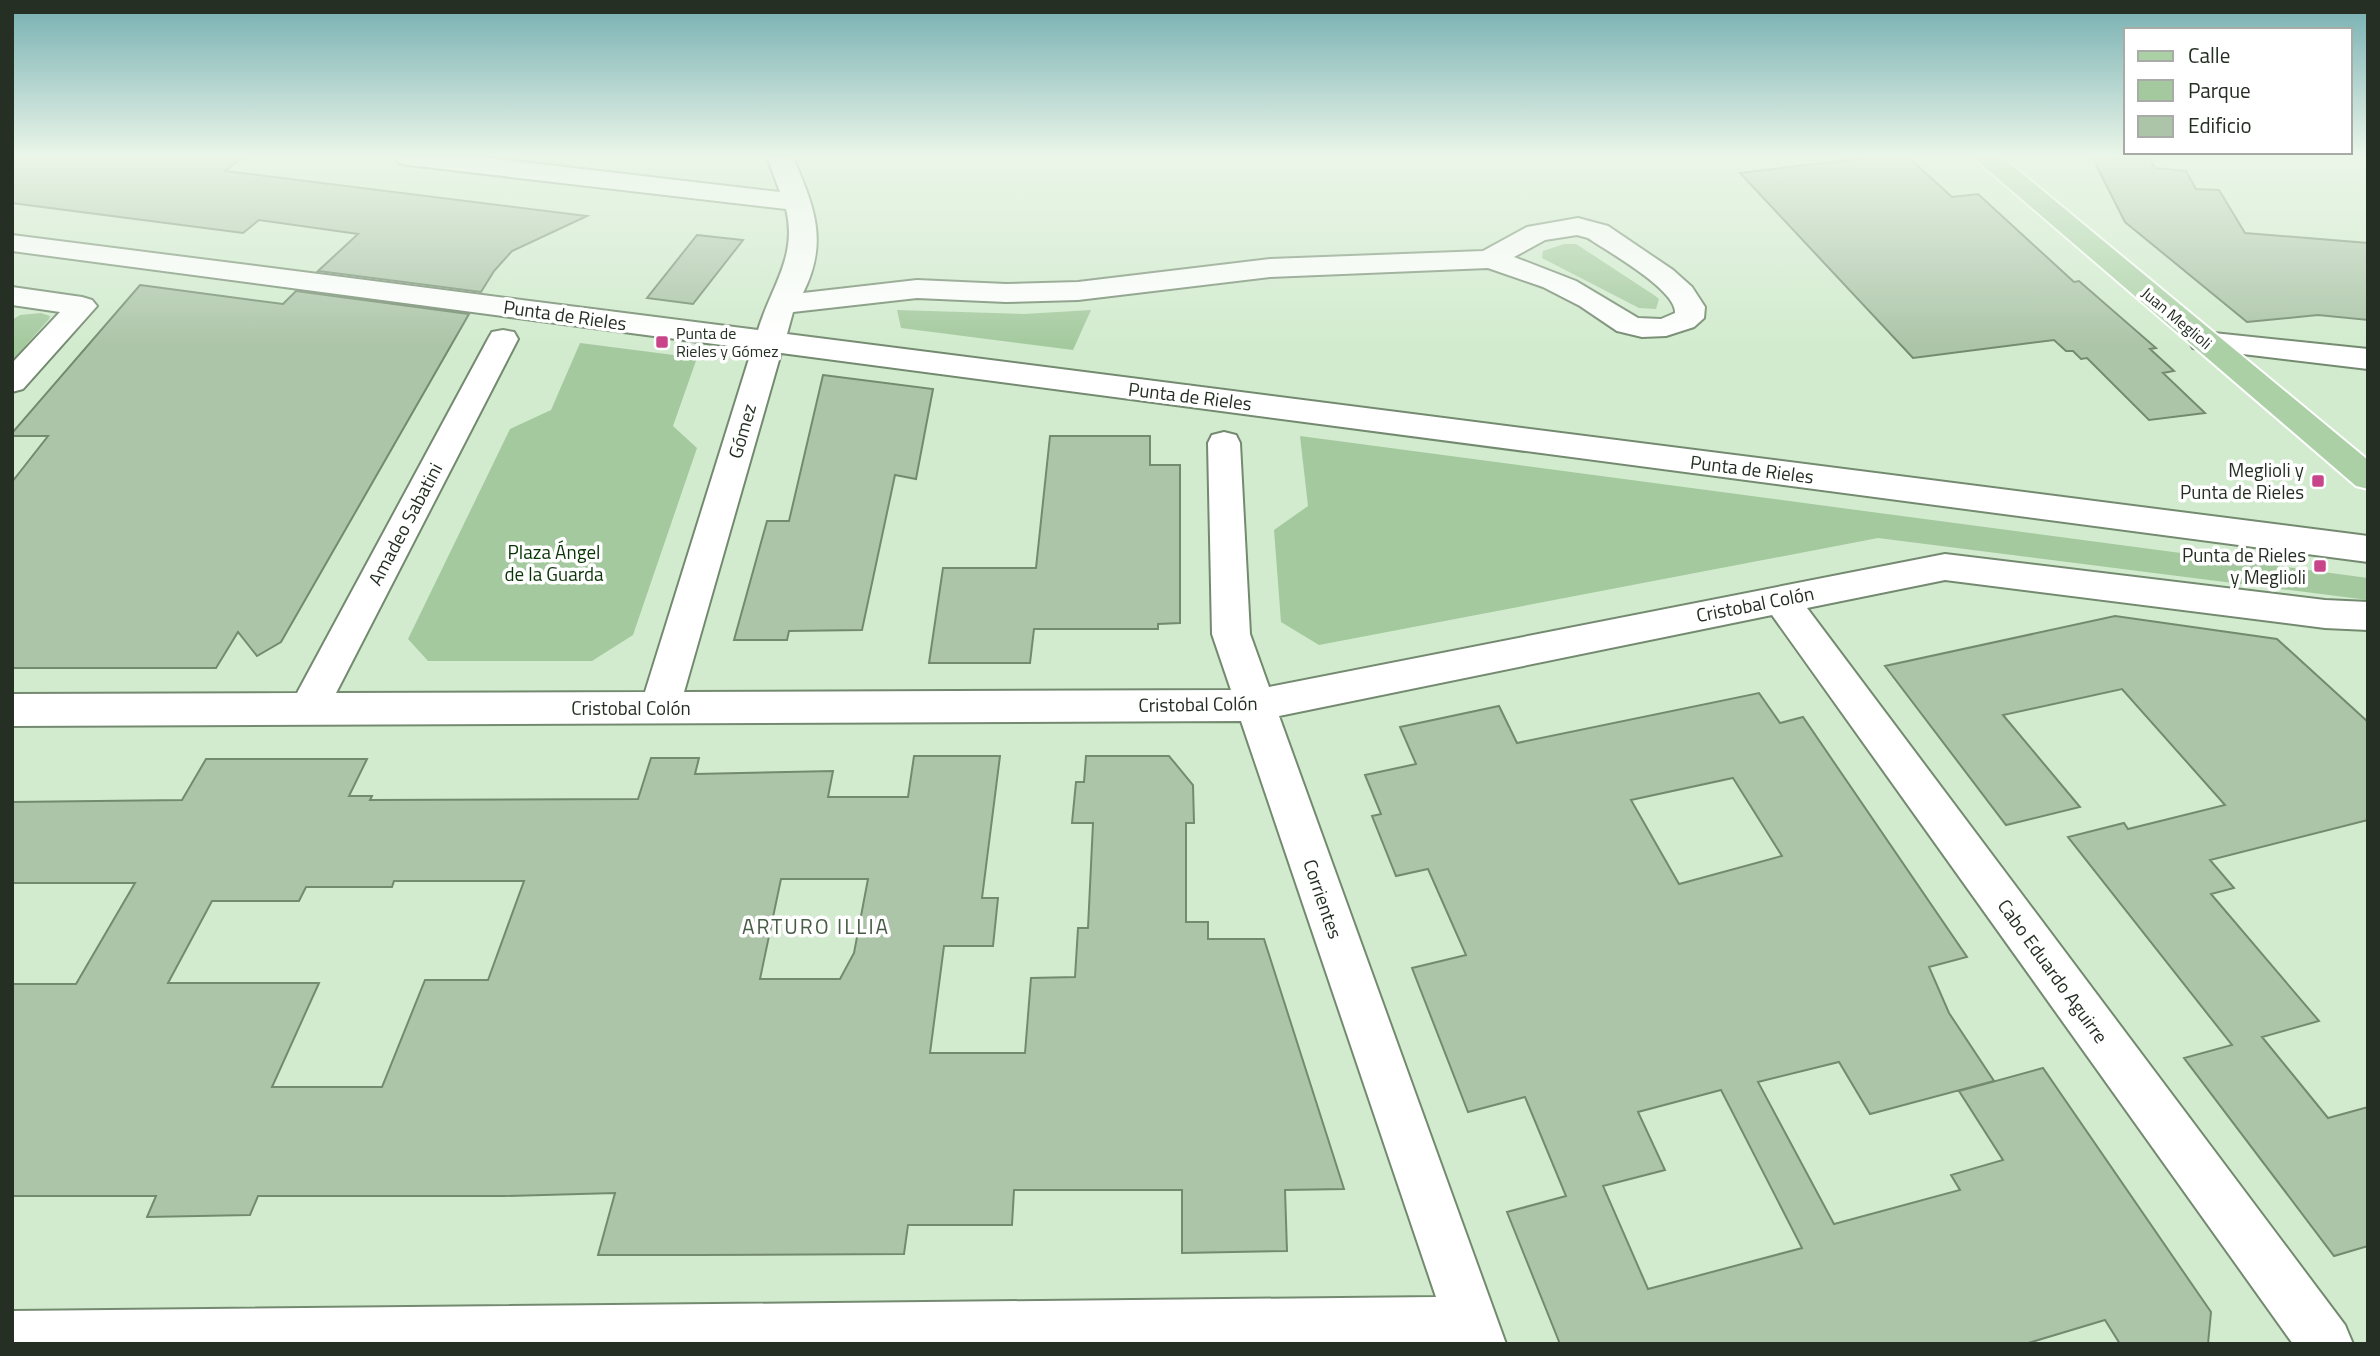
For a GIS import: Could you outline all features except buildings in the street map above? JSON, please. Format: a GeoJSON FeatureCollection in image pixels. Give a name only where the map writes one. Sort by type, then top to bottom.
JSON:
{"type":"FeatureCollection","features":[{"type":"Feature","properties":{"kind":"main road","name":"Juan Meglioli"},"geometry":{"type":"LineString","coordinates":[[2061,220],[2368,478]]}},
{"type":"Feature","properties":{"kind":"street","name":"Gómez"},"geometry":{"type":"LineString","coordinates":[[660,708],[769,341],[806,242],[804,220]]}},
{"type":"Feature","properties":{"kind":"street"},"geometry":{"type":"LineString","coordinates":[[782,304],[917,289],[1069,292],[1270,268],[1489,259],[1537,273],[1591,300],[1618,320],[1640,328],[1668,328],[1689,318],[1690,307],[1682,293],[1663,276],[1598,232],[1578,226],[1537,233],[1489,259]]}},
{"type":"Feature","properties":{"kind":"street","name":"Punta de Rieles"},"geometry":{"type":"LineString","coordinates":[[12,243],[2368,549]]}},
{"type":"Feature","properties":{"kind":"street"},"geometry":{"type":"LineString","coordinates":[[12,296],[82,306],[12,382]]}},
{"type":"Feature","properties":{"kind":"street","name":"Amadeo Sabatini"},"geometry":{"type":"LineString","coordinates":[[308,709],[503,339]]}},
{"type":"Feature","properties":{"kind":"street"},"geometry":{"type":"LineString","coordinates":[[2204,341],[2368,359]]}},
{"type":"Feature","properties":{"kind":"street","name":"Corrientes"},"geometry":{"type":"LineString","coordinates":[[1224,443],[1231,634],[1476,1334]]}},
{"type":"Feature","properties":{"kind":"street","name":"Cristobal Colón"},"geometry":{"type":"LineString","coordinates":[[12,710],[1255,705],[1945,567],[2364,619]]}},
{"type":"Feature","properties":{"kind":"street","name":"Cabo Eduardo Aguirre"},"geometry":{"type":"LineString","coordinates":[[1780,599],[2326,1344]]}},
{"type":"Feature","properties":{"kind":"street"},"geometry":{"type":"LineString","coordinates":[[12,1338],[1476,1334]]}},
{"type":"Feature","properties":{"kind":"green space"},"geometry":{"type":"Polygon","coordinates":[[[1564,244],[1576,244],[1654,295],[1659,299],[1656,309],[1639,308],[1542,258],[1543,251],[1564,244]]]}},
{"type":"Feature","properties":{"kind":"green space"},"geometry":{"type":"Polygon","coordinates":[[[897,310],[1024,314],[1091,310],[1073,350],[901,328],[897,310]]]}},
{"type":"Feature","properties":{"kind":"green space"},"geometry":{"type":"Polygon","coordinates":[[[41,313],[50,316],[49,319],[12,361],[12,320],[20,315],[41,313]]]}},
{"type":"Feature","properties":{"kind":"green space","name":"Plaza Ángel de la Guarda"},"geometry":{"type":"Polygon","coordinates":[[[580,343],[697,358],[673,426],[697,448],[633,635],[592,661],[428,661],[408,639],[510,429],[551,410],[580,343]]]}},
{"type":"Feature","properties":{"kind":"green space"},"geometry":{"type":"Polygon","coordinates":[[[1300,436],[2368,578],[2368,600],[1878,538],[1319,645],[1281,622],[1274,530],[1308,506],[1300,436]]]}},
{"type":"Feature","properties":{"kind":"place","name":"Punta de Rieles y Gómez"},"geometry":{"type":"Point","coordinates":[662,342]}},
{"type":"Feature","properties":{"kind":"place","name":"Meglioli y Punta de Rieles"},"geometry":{"type":"Point","coordinates":[2318,481]}},
{"type":"Feature","properties":{"kind":"place","name":"Punta de Rieles y Meglioli"},"geometry":{"type":"Point","coordinates":[2320,566]}},
{"type":"Feature","properties":{"kind":"district","name":"ARTURO ILLIA"},"geometry":{"type":"Point","coordinates":[816,927]}}]}
